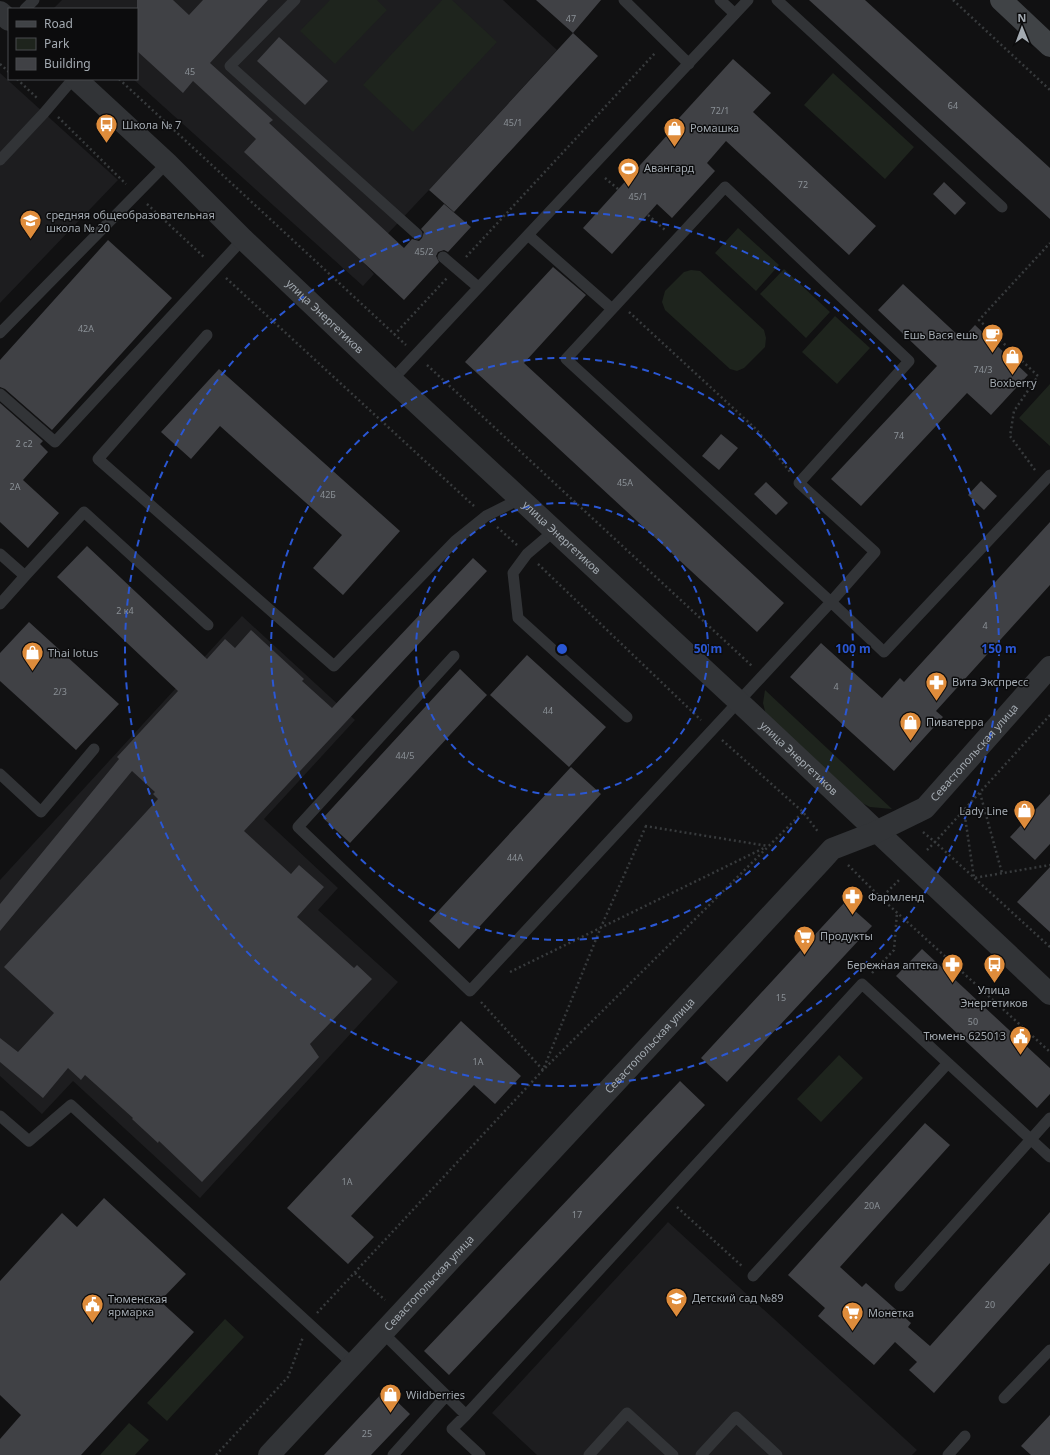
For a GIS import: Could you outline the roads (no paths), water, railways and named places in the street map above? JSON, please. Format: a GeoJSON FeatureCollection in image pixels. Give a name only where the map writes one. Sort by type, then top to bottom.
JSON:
{"type":"FeatureCollection","features":[{"type":"Feature","properties":{"kind":"main road"},"geometry":{"type":"LineString","coordinates":[[1001,0],[1050,46]]}},
{"type":"Feature","properties":{"kind":"street"},"geometry":{"type":"LineString","coordinates":[[0,12],[8,19]]}},
{"type":"Feature","properties":{"kind":"street","name":"улица Энергетиков"},"geometry":{"type":"LineString","coordinates":[[75,80],[167,163],[243,239],[392,380],[738,701],[1050,994]]}},
{"type":"Feature","properties":{"kind":"street","name":"Севастопольская улица"},"geometry":{"type":"LineString","coordinates":[[269,1455],[832,849],[876,832],[925,808],[1050,667]]}},
{"type":"Feature","properties":{"kind":"lane"},"geometry":{"type":"LineString","coordinates":[[26,8],[34,0]]}},
{"type":"Feature","properties":{"kind":"lane"},"geometry":{"type":"LineString","coordinates":[[295,0],[230,66],[417,234]]}},
{"type":"Feature","properties":{"kind":"lane"},"geometry":{"type":"LineString","coordinates":[[624,0],[689,64]]}},
{"type":"Feature","properties":{"kind":"lane"},"geometry":{"type":"LineString","coordinates":[[720,0],[735,14]]}},
{"type":"Feature","properties":{"kind":"lane"},"geometry":{"type":"LineString","coordinates":[[392,380],[748,0]]}},
{"type":"Feature","properties":{"kind":"lane"},"geometry":{"type":"LineString","coordinates":[[777,0],[1002,207]]}},
{"type":"Feature","properties":{"kind":"lane"},"geometry":{"type":"LineString","coordinates":[[0,160],[73,80]]}},
{"type":"Feature","properties":{"kind":"lane"},"geometry":{"type":"LineString","coordinates":[[0,333],[167,163]]}},
{"type":"Feature","properties":{"kind":"lane"},"geometry":{"type":"LineString","coordinates":[[454,656],[298,827],[470,991],[831,602],[875,552],[799,483],[908,361],[726,187],[566,359],[831,602],[884,652],[1048,482]]}},
{"type":"Feature","properties":{"kind":"lane"},"geometry":{"type":"LineString","coordinates":[[528,235],[615,306]]}},
{"type":"Feature","properties":{"kind":"lane"},"geometry":{"type":"LineString","coordinates":[[0,394],[55,442],[243,239]]}},
{"type":"Feature","properties":{"kind":"lane"},"geometry":{"type":"LineString","coordinates":[[443,257],[478,287]]}},
{"type":"Feature","properties":{"kind":"lane"},"geometry":{"type":"LineString","coordinates":[[207,335],[98,460],[334,666],[455,542],[486,516],[520,500]]}},
{"type":"Feature","properties":{"kind":"lane"},"geometry":{"type":"LineString","coordinates":[[0,604],[84,512],[208,625]]}},
{"type":"Feature","properties":{"kind":"lane"},"geometry":{"type":"LineString","coordinates":[[554,531],[527,554],[513,573],[518,618],[627,717]]}},
{"type":"Feature","properties":{"kind":"lane"},"geometry":{"type":"LineString","coordinates":[[0,554],[26,576]]}},
{"type":"Feature","properties":{"kind":"lane"},"geometry":{"type":"LineString","coordinates":[[0,774],[40,812],[94,749]]}},
{"type":"Feature","properties":{"kind":"lane"},"geometry":{"type":"LineString","coordinates":[[480,1455],[452,1429],[466,1416],[862,984],[1050,1157]]}},
{"type":"Feature","properties":{"kind":"lane"},"geometry":{"type":"LineString","coordinates":[[753,1276],[948,1063]]}},
{"type":"Feature","properties":{"kind":"lane"},"geometry":{"type":"LineString","coordinates":[[0,1116],[29,1141],[71,1105],[353,1364]]}},
{"type":"Feature","properties":{"kind":"lane"},"geometry":{"type":"LineString","coordinates":[[900,1286],[1050,1118]]}},
{"type":"Feature","properties":{"kind":"lane"},"geometry":{"type":"LineString","coordinates":[[383,1333],[466,1416]]}},
{"type":"Feature","properties":{"kind":"lane"},"geometry":{"type":"LineString","coordinates":[[1004,1398],[1050,1350]]}},
{"type":"Feature","properties":{"kind":"lane"},"geometry":{"type":"LineString","coordinates":[[393,1455],[446,1396]]}},
{"type":"Feature","properties":{"kind":"lane"},"geometry":{"type":"LineString","coordinates":[[589,1455],[627,1413],[673,1455]]}},
{"type":"Feature","properties":{"kind":"lane"},"geometry":{"type":"LineString","coordinates":[[701,1455],[736,1417],[777,1455]]}},
{"type":"Feature","properties":{"kind":"lane"},"geometry":{"type":"LineString","coordinates":[[948,1455],[965,1436]]}},
{"type":"Feature","properties":{"kind":"place","name":"Школа № 7"},"geometry":{"type":"Point","coordinates":[107,144]}},
{"type":"Feature","properties":{"kind":"place","name":"Ромашка"},"geometry":{"type":"Point","coordinates":[674,148]}},
{"type":"Feature","properties":{"kind":"place","name":"Авангард"},"geometry":{"type":"Point","coordinates":[628,188]}},
{"type":"Feature","properties":{"kind":"place","name":"средняя общеобразовательная школа № 20"},"geometry":{"type":"Point","coordinates":[30,240]}},
{"type":"Feature","properties":{"kind":"place","name":"Ешь Вася ешь"},"geometry":{"type":"Point","coordinates":[993,354]}},
{"type":"Feature","properties":{"kind":"place","name":"Boxberry"},"geometry":{"type":"Point","coordinates":[1013,376]}},
{"type":"Feature","properties":{"kind":"place","name":"Thai lotus"},"geometry":{"type":"Point","coordinates":[32,672]}},
{"type":"Feature","properties":{"kind":"place","name":"Вита Экспресс"},"geometry":{"type":"Point","coordinates":[937,702]}},
{"type":"Feature","properties":{"kind":"place","name":"Пиватерра"},"geometry":{"type":"Point","coordinates":[910,742]}},
{"type":"Feature","properties":{"kind":"place","name":"Lady Line"},"geometry":{"type":"Point","coordinates":[1024,830]}},
{"type":"Feature","properties":{"kind":"place","name":"Фармленд"},"geometry":{"type":"Point","coordinates":[853,916]}},
{"type":"Feature","properties":{"kind":"place","name":"Продукты"},"geometry":{"type":"Point","coordinates":[804,956]}},
{"type":"Feature","properties":{"kind":"place","name":"Бережная аптека"},"geometry":{"type":"Point","coordinates":[953,984]}},
{"type":"Feature","properties":{"kind":"place","name":"Улица Энергетиков"},"geometry":{"type":"Point","coordinates":[994,984]}},
{"type":"Feature","properties":{"kind":"place","name":"Тюмень 625013"},"geometry":{"type":"Point","coordinates":[1021,1056]}},
{"type":"Feature","properties":{"kind":"place","name":"Детский сад №89"},"geometry":{"type":"Point","coordinates":[677,1318]}},
{"type":"Feature","properties":{"kind":"place","name":"Тюменская ярмарка"},"geometry":{"type":"Point","coordinates":[93,1324]}},
{"type":"Feature","properties":{"kind":"place","name":"Монетка"},"geometry":{"type":"Point","coordinates":[853,1332]}},
{"type":"Feature","properties":{"kind":"place","name":"Wildberries"},"geometry":{"type":"Point","coordinates":[390,1414]}}]}
